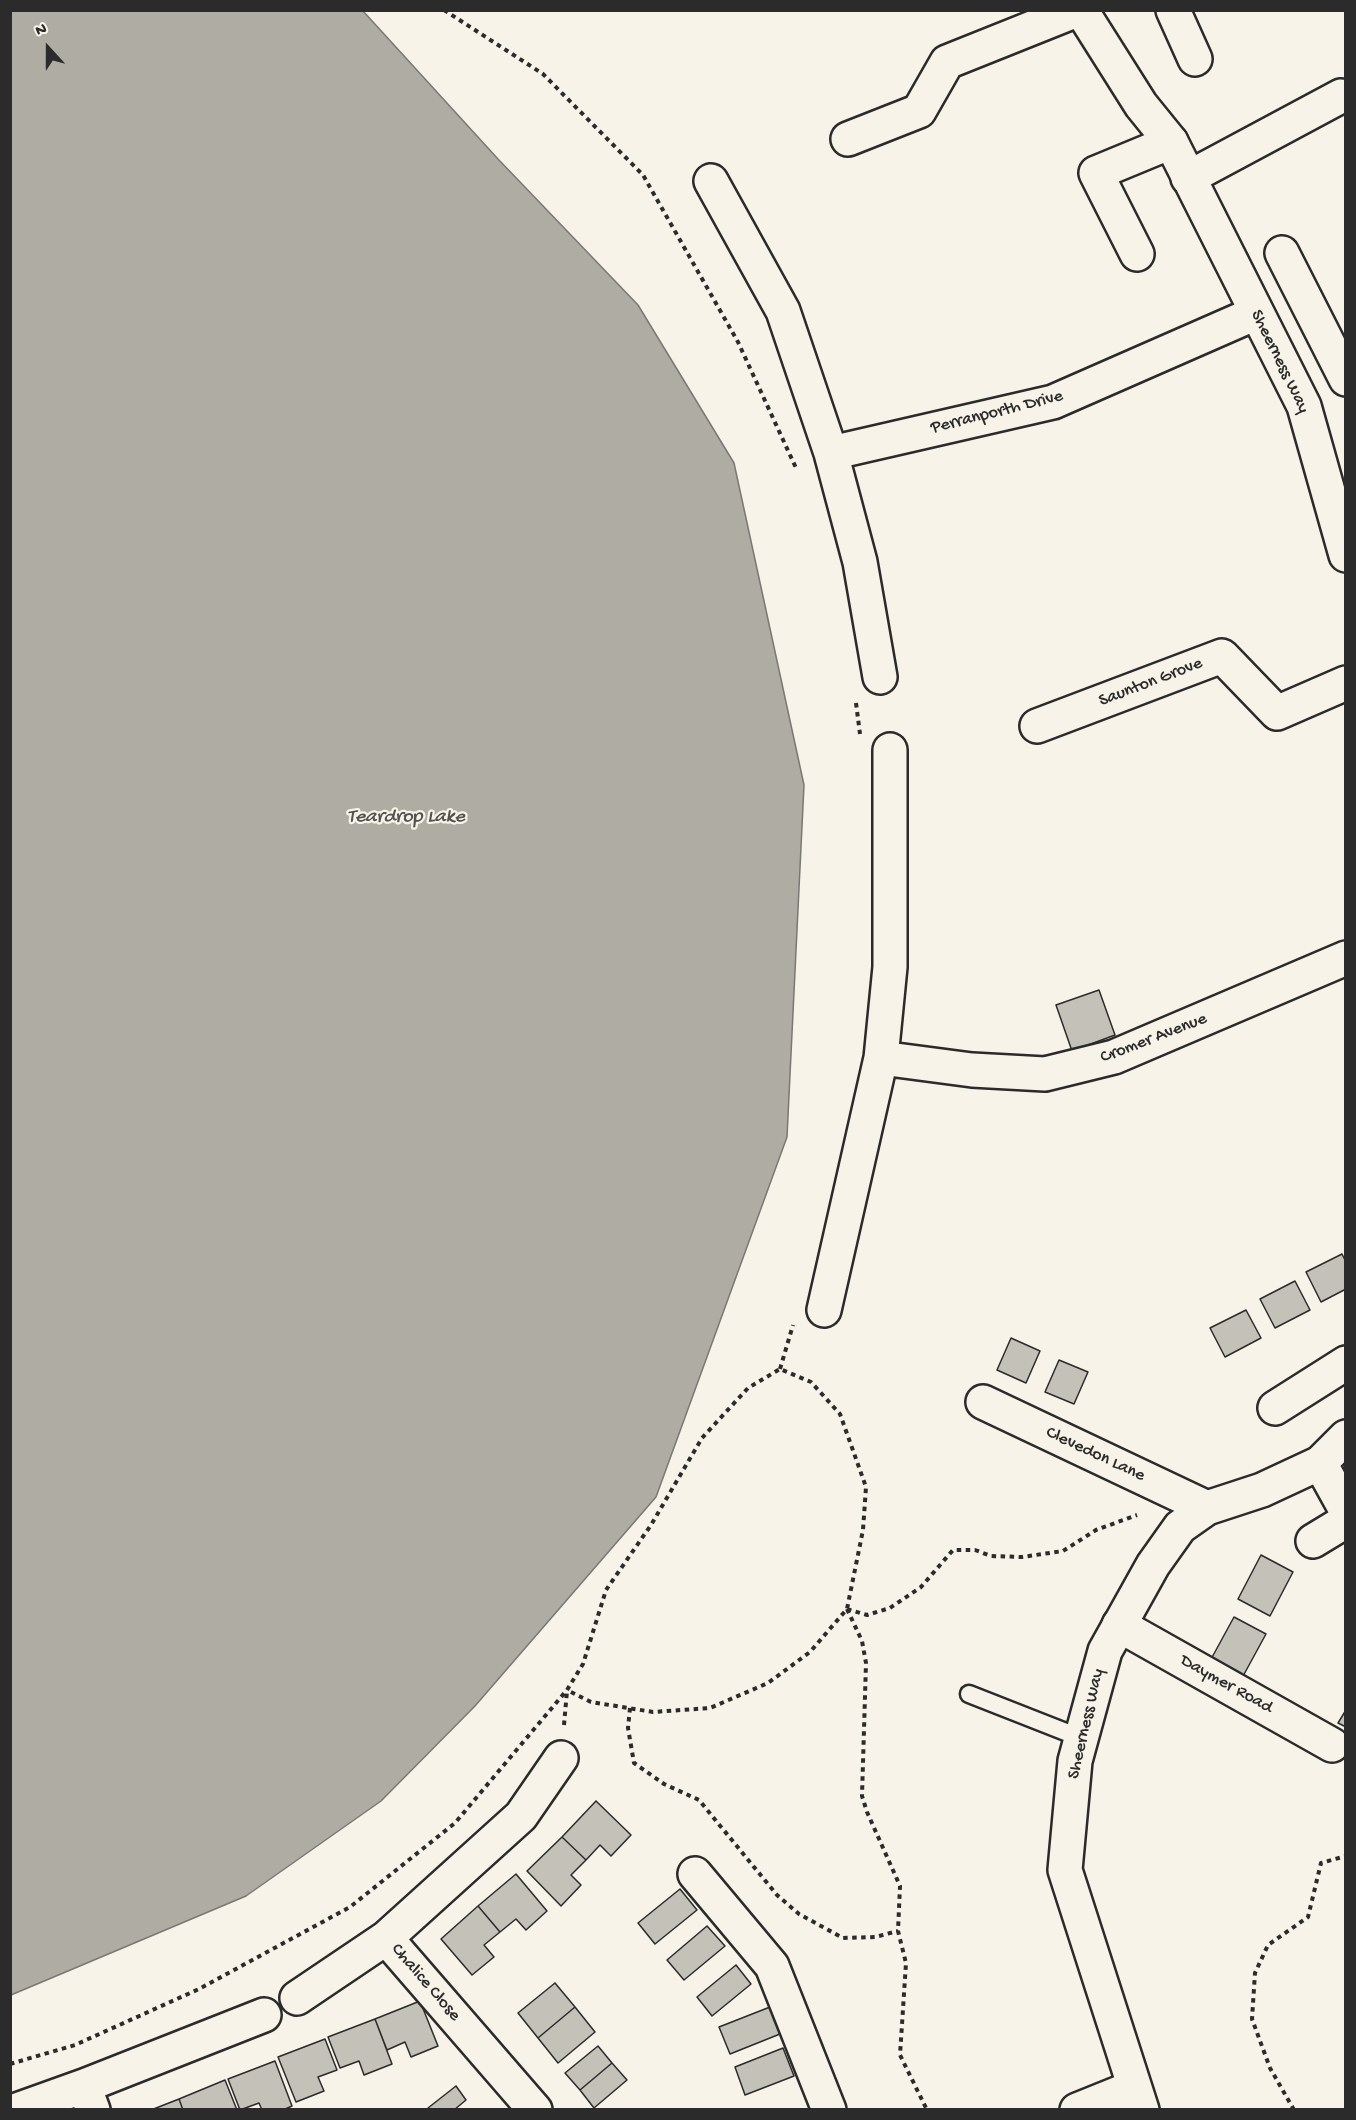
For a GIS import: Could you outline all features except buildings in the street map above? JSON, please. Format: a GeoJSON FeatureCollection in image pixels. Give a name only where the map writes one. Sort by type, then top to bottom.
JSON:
{"type":"FeatureCollection","features":[{"type":"Feature","properties":{"kind":"street"},"geometry":{"type":"LineString","coordinates":[[848,139],[919,111],[947,62],[1079,10]]}},
{"type":"Feature","properties":{"kind":"street","name":"Sheerness Way"},"geometry":{"type":"LineString","coordinates":[[1079,10],[1141,105],[1171,142],[1304,406],[1337,494],[1346,555]]}},
{"type":"Feature","properties":{"kind":"street"},"geometry":{"type":"LineString","coordinates":[[1173,10],[1196,58]]}},
{"type":"Feature","properties":{"kind":"street"},"geometry":{"type":"LineString","coordinates":[[1188,178],[1341,96]]}},
{"type":"Feature","properties":{"kind":"street"},"geometry":{"type":"LineString","coordinates":[[1137,254],[1096,174],[1171,142]]}},
{"type":"Feature","properties":{"kind":"street"},"geometry":{"type":"LineString","coordinates":[[711,181],[783,311],[831,453],[860,562],[867,685]]}},
{"type":"Feature","properties":{"kind":"street"},"geometry":{"type":"LineString","coordinates":[[1282,252],[1346,379]]}},
{"type":"Feature","properties":{"kind":"street","name":"Perranporth Drive"},"geometry":{"type":"LineString","coordinates":[[831,453],[1053,402],[1256,313]]}},
{"type":"Feature","properties":{"kind":"street","name":"Saunton Grove"},"geometry":{"type":"LineString","coordinates":[[1037,726],[1222,656],[1277,713],[1346,683]]}},
{"type":"Feature","properties":{"kind":"street"},"geometry":{"type":"LineString","coordinates":[[810,1312],[880,1059],[890,967],[876,744]]}},
{"type":"Feature","properties":{"kind":"street","name":"Cromer Avenue"},"geometry":{"type":"LineString","coordinates":[[880,1059],[972,1070],[1045,1074],[1114,1057],[1346,958]]}},
{"type":"Feature","properties":{"kind":"street"},"geometry":{"type":"LineString","coordinates":[[1275,1408],[1346,1363]]}},
{"type":"Feature","properties":{"kind":"street","name":"Clevedon Lane"},"geometry":{"type":"LineString","coordinates":[[983,1402],[1206,1508]]}},
{"type":"Feature","properties":{"kind":"street","name":"Sheerness Way"},"geometry":{"type":"LineString","coordinates":[[1138,2098],[1065,1870],[1075,1761],[1105,1652],[1153,1565],[1180,1527],[1206,1508],[1262,1490],[1320,1463],[1346,1437]]}},
{"type":"Feature","properties":{"kind":"street"},"geometry":{"type":"LineString","coordinates":[[1320,1463],[1346,1510]]}},
{"type":"Feature","properties":{"kind":"street"},"geometry":{"type":"LineString","coordinates":[[1313,1541],[1346,1521]]}},
{"type":"Feature","properties":{"kind":"street","name":"Daymer Road"},"geometry":{"type":"LineString","coordinates":[[1119,1625],[1332,1745]]}},
{"type":"Feature","properties":{"kind":"street"},"geometry":{"type":"LineString","coordinates":[[386,1938],[521,1816],[561,1758]]}},
{"type":"Feature","properties":{"kind":"street"},"geometry":{"type":"LineString","coordinates":[[695,1874],[772,1966],[829,2109]]}},
{"type":"Feature","properties":{"kind":"street","name":"Chalice Close"},"geometry":{"type":"LineString","coordinates":[[297,1998],[386,1938],[535,2109]]}},
{"type":"Feature","properties":{"kind":"street"},"geometry":{"type":"LineString","coordinates":[[17,2109],[88,2098],[264,2015]]}},
{"type":"Feature","properties":{"kind":"street"},"geometry":{"type":"LineString","coordinates":[[1077,2109],[1138,2098]]}},
{"type":"Feature","properties":{"kind":"lane"},"geometry":{"type":"LineString","coordinates":[[969,1694],[1081,1738]]}},
{"type":"Feature","properties":{"kind":"path"},"geometry":{"type":"LineString","coordinates":[[444,10],[543,74],[644,175],[738,342],[801,478]]}},
{"type":"Feature","properties":{"kind":"path"},"geometry":{"type":"LineString","coordinates":[[867,685],[876,744]]}},
{"type":"Feature","properties":{"kind":"path"},"geometry":{"type":"LineString","coordinates":[[10,2064],[75,2045],[199,1989],[350,1907],[455,1823],[567,1690],[583,1664],[606,1590],[651,1525],[702,1438],[748,1388],[780,1368],[810,1312]]}},
{"type":"Feature","properties":{"kind":"path"},"geometry":{"type":"LineString","coordinates":[[567,1690],[591,1702],[653,1712],[710,1708],[768,1683],[810,1652],[847,1609],[863,1530],[866,1487],[840,1414],[811,1382],[780,1368]]}},
{"type":"Feature","properties":{"kind":"path"},"geometry":{"type":"LineString","coordinates":[[847,1609],[867,1615],[890,1608],[921,1587],[953,1550],[975,1550],[991,1556],[1022,1557],[1063,1551],[1096,1530],[1147,1511],[1180,1527]]}},
{"type":"Feature","properties":{"kind":"path"},"geometry":{"type":"LineString","coordinates":[[847,1609],[862,1641],[866,1663],[862,1796],[900,1886],[898,1931],[906,1963],[900,2055],[927,2109]]}},
{"type":"Feature","properties":{"kind":"path"},"geometry":{"type":"LineString","coordinates":[[630,1708],[628,1728],[634,1763],[664,1784],[699,1800],[777,1895],[799,1914],[843,1938],[875,1937],[898,1931]]}},
{"type":"Feature","properties":{"kind":"path"},"geometry":{"type":"LineString","coordinates":[[1294,2109],[1270,2068],[1252,2019],[1255,1973],[1268,1945],[1308,1917],[1321,1863],[1346,1856]]}},
{"type":"Feature","properties":{"kind":"water","name":"Teardrop Lake"},"geometry":{"type":"Polygon","coordinates":[[[11,10],[363,11],[498,159],[638,305],[734,463],[804,785],[787,1137],[656,1497],[475,1706],[381,1801],[246,1896],[11,1995],[11,10]]]}}]}
